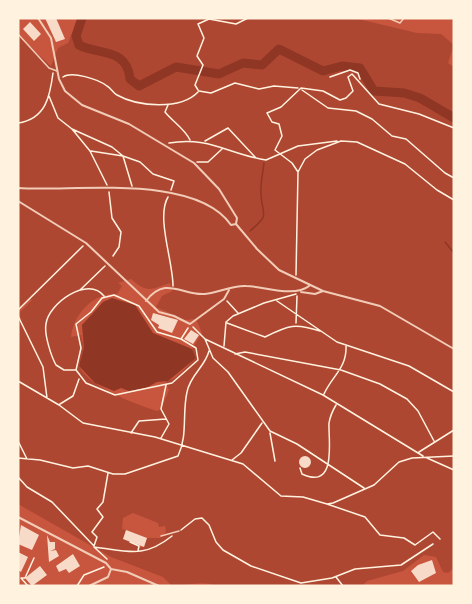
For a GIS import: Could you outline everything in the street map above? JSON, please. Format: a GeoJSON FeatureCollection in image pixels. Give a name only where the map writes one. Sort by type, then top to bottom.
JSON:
{"type":"FeatureCollection","features":[{"type":"Feature","properties":{"kind":"street"},"geometry":{"type":"LineString","coordinates":[[38,18],[51,38],[61,85],[76,101],[129,124],[194,163],[219,189],[233,215],[237,218],[236,224],[262,255],[279,270],[323,291],[380,306],[454,349]]}},
{"type":"Feature","properties":{"kind":"street"},"geometry":{"type":"LineString","coordinates":[[18,188],[133,190],[186,197],[213,208],[231,225],[236,224]]}},
{"type":"Feature","properties":{"kind":"street"},"geometry":{"type":"LineString","coordinates":[[18,201],[86,243],[159,312],[190,324],[224,299],[229,290]]}},
{"type":"Feature","properties":{"kind":"street"},"geometry":{"type":"LineString","coordinates":[[228,220],[233,215]]}},
{"type":"Feature","properties":{"kind":"street"},"geometry":{"type":"LineString","coordinates":[[146,301],[150,295],[173,286],[204,294],[243,285],[303,291],[310,285]]}},
{"type":"Feature","properties":{"kind":"street"},"geometry":{"type":"LineString","coordinates":[[294,290],[315,294],[323,291]]}},
{"type":"Feature","properties":{"kind":"street"},"geometry":{"type":"LineString","coordinates":[[18,517],[106,563],[111,569],[127,572],[159,586]]}},
{"type":"Feature","properties":{"kind":"street"},"geometry":{"type":"LineString","coordinates":[[89,586],[108,577],[111,569]]}},
{"type":"Feature","properties":{"kind":"lane"},"geometry":{"type":"LineString","coordinates":[[388,18],[400,22],[404,18]]}},
{"type":"Feature","properties":{"kind":"lane"},"geometry":{"type":"LineString","coordinates":[[18,34],[53,70],[58,71]]}},
{"type":"Feature","properties":{"kind":"lane"},"geometry":{"type":"LineString","coordinates":[[161,536],[179,531]]}},
{"type":"Feature","properties":{"kind":"path"},"geometry":{"type":"LineString","coordinates":[[199,91],[195,85],[203,66],[197,56],[204,38],[198,24],[208,19],[236,24],[248,18]]}},
{"type":"Feature","properties":{"kind":"path"},"geometry":{"type":"LineString","coordinates":[[18,123],[36,116],[45,106],[53,70]]}},
{"type":"Feature","properties":{"kind":"path"},"geometry":{"type":"LineString","coordinates":[[330,76],[350,70],[357,73],[369,95],[379,104],[419,114],[454,128]]}},
{"type":"Feature","properties":{"kind":"path"},"geometry":{"type":"LineString","coordinates":[[63,77],[74,74],[105,84],[118,96],[152,104],[182,102],[199,91],[211,93],[235,83],[259,89],[274,86],[322,91],[340,99],[346,98],[353,91],[348,77],[352,74],[360,80]]}},
{"type":"Feature","properties":{"kind":"path"},"geometry":{"type":"LineString","coordinates":[[298,172],[275,150],[282,136],[279,124],[272,122],[267,113],[281,106],[301,88]]}},
{"type":"Feature","properties":{"kind":"path"},"geometry":{"type":"LineString","coordinates":[[301,88],[328,108],[356,111],[372,119],[392,136],[406,139],[445,174],[454,178]]}},
{"type":"Feature","properties":{"kind":"path"},"geometry":{"type":"LineString","coordinates":[[49,96],[58,118],[72,129],[90,151],[109,189],[112,218],[121,232],[119,247],[113,256]]}},
{"type":"Feature","properties":{"kind":"path"},"geometry":{"type":"LineString","coordinates":[[169,104],[165,112],[174,124],[187,132],[190,140]]}},
{"type":"Feature","properties":{"kind":"path"},"geometry":{"type":"LineString","coordinates":[[203,141],[228,128],[256,159]]}},
{"type":"Feature","properties":{"kind":"path"},"geometry":{"type":"LineString","coordinates":[[168,143],[203,141],[256,159],[266,160],[298,146],[341,141],[357,142],[405,164],[437,190],[454,200]]}},
{"type":"Feature","properties":{"kind":"path"},"geometry":{"type":"LineString","coordinates":[[295,278],[298,172],[310,154],[341,141]]}},
{"type":"Feature","properties":{"kind":"path"},"geometry":{"type":"LineString","coordinates":[[198,162],[208,162],[223,148]]}},
{"type":"Feature","properties":{"kind":"path"},"geometry":{"type":"LineString","coordinates":[[90,151],[123,156],[133,190]]}},
{"type":"Feature","properties":{"kind":"path"},"geometry":{"type":"LineString","coordinates":[[18,310],[83,246]]}},
{"type":"Feature","properties":{"kind":"path"},"geometry":{"type":"LineString","coordinates":[[76,370],[64,370],[56,365],[46,325],[55,304],[79,290],[105,266]]}},
{"type":"Feature","properties":{"kind":"path"},"geometry":{"type":"LineString","coordinates":[[79,290],[92,289],[102,292],[104,296]]}},
{"type":"Feature","properties":{"kind":"path"},"geometry":{"type":"LineString","coordinates":[[294,290],[297,296],[296,324]]}},
{"type":"Feature","properties":{"kind":"path"},"geometry":{"type":"LineString","coordinates":[[114,295],[135,303],[156,330],[181,339],[197,350],[199,358],[176,380],[166,384],[112,394],[80,378],[76,370],[81,345],[76,324],[104,296],[114,295]]}},
{"type":"Feature","properties":{"kind":"path"},"geometry":{"type":"LineString","coordinates":[[223,348],[226,322],[239,313],[264,303],[297,296]]}},
{"type":"Feature","properties":{"kind":"path"},"geometry":{"type":"LineString","coordinates":[[224,299],[239,313]]}},
{"type":"Feature","properties":{"kind":"path"},"geometry":{"type":"LineString","coordinates":[[277,301],[321,332]]}},
{"type":"Feature","properties":{"kind":"path"},"geometry":{"type":"LineString","coordinates":[[18,316],[43,367],[47,398]]}},
{"type":"Feature","properties":{"kind":"path"},"geometry":{"type":"LineString","coordinates":[[226,322],[265,337],[296,324],[321,332],[346,345],[409,366],[454,392]]}},
{"type":"Feature","properties":{"kind":"path"},"geometry":{"type":"LineString","coordinates":[[181,339],[190,324],[205,339],[323,395],[425,457],[454,470]]}},
{"type":"Feature","properties":{"kind":"path"},"geometry":{"type":"LineString","coordinates":[[205,339],[209,351],[232,377],[262,423],[270,431],[297,444],[365,488]]}},
{"type":"Feature","properties":{"kind":"path"},"geometry":{"type":"LineString","coordinates":[[323,395],[331,379],[341,370],[346,357],[346,345]]}},
{"type":"Feature","properties":{"kind":"path"},"geometry":{"type":"LineString","coordinates":[[18,458],[74,468],[88,466],[108,473],[125,474],[178,456],[183,446],[187,391],[192,378],[206,362],[209,351]]}},
{"type":"Feature","properties":{"kind":"path"},"geometry":{"type":"LineString","coordinates":[[234,354],[245,352],[341,370],[380,384],[407,399],[418,411],[434,441]]}},
{"type":"Feature","properties":{"kind":"path"},"geometry":{"type":"LineString","coordinates":[[59,405],[73,396],[80,378]]}},
{"type":"Feature","properties":{"kind":"path"},"geometry":{"type":"LineString","coordinates":[[18,381],[59,405],[83,423],[130,434],[161,438],[243,464],[282,496],[303,497],[366,518],[374,530],[381,535],[404,538],[415,545],[433,532],[440,539]]}},
{"type":"Feature","properties":{"kind":"path"},"geometry":{"type":"LineString","coordinates":[[161,438],[168,427],[167,418],[161,409],[166,395],[166,384]]}},
{"type":"Feature","properties":{"kind":"path"},"geometry":{"type":"LineString","coordinates":[[300,468],[303,474],[314,477],[321,474],[328,465],[331,454],[329,424],[336,403]]}},
{"type":"Feature","properties":{"kind":"path"},"geometry":{"type":"LineString","coordinates":[[130,434],[139,421],[167,418]]}},
{"type":"Feature","properties":{"kind":"path"},"geometry":{"type":"LineString","coordinates":[[231,460],[247,446],[262,423]]}},
{"type":"Feature","properties":{"kind":"path"},"geometry":{"type":"LineString","coordinates":[[418,452],[454,430]]}},
{"type":"Feature","properties":{"kind":"path"},"geometry":{"type":"LineString","coordinates":[[270,431],[275,461]]}},
{"type":"Feature","properties":{"kind":"path"},"geometry":{"type":"LineString","coordinates":[[18,441],[27,459]]}},
{"type":"Feature","properties":{"kind":"path"},"geometry":{"type":"LineString","coordinates":[[327,504],[374,485],[399,462],[425,457],[454,456]]}},
{"type":"Feature","properties":{"kind":"path"},"geometry":{"type":"LineString","coordinates":[[94,547],[97,537],[92,532],[102,517],[97,509],[103,502],[108,473]]}},
{"type":"Feature","properties":{"kind":"path"},"geometry":{"type":"LineString","coordinates":[[18,477],[27,487],[52,502],[107,560]]}},
{"type":"Feature","properties":{"kind":"path"},"geometry":{"type":"LineString","coordinates":[[94,547],[137,551],[156,549],[200,518],[209,525],[221,548],[251,566],[301,583],[335,577],[355,569],[405,564],[433,544]]}},
{"type":"Feature","properties":{"kind":"path"},"geometry":{"type":"LineString","coordinates":[[130,542],[139,546],[137,551]]}},
{"type":"Feature","properties":{"kind":"path"},"geometry":{"type":"LineString","coordinates":[[28,586],[21,578],[25,578],[34,558]]}},
{"type":"Feature","properties":{"kind":"path"},"geometry":{"type":"LineString","coordinates":[[77,586],[84,575],[104,567]]}},
{"type":"Feature","properties":{"kind":"path"},"geometry":{"type":"LineString","coordinates":[[335,577],[343,586]]}},
{"type":"Feature","properties":{"kind":"shaded area"},"geometry":{"type":"Polygon","coordinates":[[[78,18],[354,18],[417,33],[441,34],[454,45],[448,63],[454,67],[454,568],[448,573],[443,572],[436,557],[424,555],[403,571],[367,581],[362,586],[217,586],[200,583],[172,586],[163,577],[111,557],[18,504],[18,316],[22,321],[19,313],[32,300],[30,299],[18,310],[18,36],[51,66],[58,48],[68,43],[78,18]],[[131,279],[118,283],[122,286],[117,294],[100,297],[86,306],[76,321],[71,337],[81,335],[84,348],[79,366],[91,380],[125,399],[157,411],[161,409],[169,390],[165,382],[175,378],[196,358],[192,349],[202,333],[196,319],[185,320],[156,307],[162,296],[172,291],[170,283],[149,289],[141,287],[131,279]],[[133,513],[123,518],[122,529],[126,530],[123,539],[138,546],[137,549],[144,546],[147,538],[160,538],[166,532],[165,526],[159,527],[158,523],[133,513]]]}},
{"type":"Feature","properties":{"kind":"shaded area"},"geometry":{"type":"Polygon","coordinates":[[[112,298],[135,305],[153,333],[192,349],[196,358],[168,381],[157,382],[146,388],[129,391],[121,388],[114,391],[95,383],[79,366],[84,348],[82,325],[103,302],[112,298]]]}},
{"type":"Feature","properties":{"kind":"building"},"geometry":{"type":"Polygon","coordinates":[[[45,18],[56,18],[65,39],[56,42],[45,18]]]}},
{"type":"Feature","properties":{"kind":"building"},"geometry":{"type":"Polygon","coordinates":[[[30,22],[41,34],[34,41],[23,29],[30,22]]]}},
{"type":"Feature","properties":{"kind":"building"},"geometry":{"type":"Polygon","coordinates":[[[153,313],[178,320],[172,333],[158,328],[159,325],[151,320],[153,313]]]}},
{"type":"Feature","properties":{"kind":"building"},"geometry":{"type":"Polygon","coordinates":[[[191,330],[199,335],[193,344],[184,339],[191,330]]]}},
{"type":"Feature","properties":{"kind":"building"},"geometry":{"type":"Polygon","coordinates":[[[307,456],[311,462],[307,468],[303,468],[299,460],[307,456]]]}},
{"type":"Feature","properties":{"kind":"building"},"geometry":{"type":"Polygon","coordinates":[[[21,525],[39,535],[32,550],[18,544],[21,525]]]}},
{"type":"Feature","properties":{"kind":"building"},"geometry":{"type":"Polygon","coordinates":[[[126,530],[147,538],[144,547],[123,539],[126,530]]]}},
{"type":"Feature","properties":{"kind":"building"},"geometry":{"type":"Polygon","coordinates":[[[47,535],[50,542],[55,542],[55,549],[50,551],[56,550],[59,556],[49,562],[47,535]]]}},
{"type":"Feature","properties":{"kind":"building"},"geometry":{"type":"Polygon","coordinates":[[[18,552],[28,557],[21,572],[18,570],[18,552]]]}},
{"type":"Feature","properties":{"kind":"building"},"geometry":{"type":"Polygon","coordinates":[[[73,554],[80,566],[69,573],[66,569],[59,572],[56,566],[73,554]]]}},
{"type":"Feature","properties":{"kind":"building"},"geometry":{"type":"Polygon","coordinates":[[[432,560],[436,573],[419,582],[411,571],[418,565],[432,560]]]}},
{"type":"Feature","properties":{"kind":"building"},"geometry":{"type":"Polygon","coordinates":[[[40,566],[47,575],[32,586],[25,578],[40,566]]]}},
{"type":"Feature","properties":{"kind":"waterway"},"geometry":{"type":"LineString","coordinates":[[82,18],[76,36],[79,45],[117,57],[128,69],[130,79],[139,86],[176,67],[219,74],[243,63],[262,65],[279,49],[323,71],[342,66],[360,68],[374,91],[404,93],[420,98],[454,118]]}},
{"type":"Feature","properties":{"kind":"waterway"},"geometry":{"type":"LineString","coordinates":[[250,231],[261,221],[264,214],[261,190],[264,163]]}},
{"type":"Feature","properties":{"kind":"waterway"},"geometry":{"type":"LineString","coordinates":[[445,242],[454,253]]}}]}
